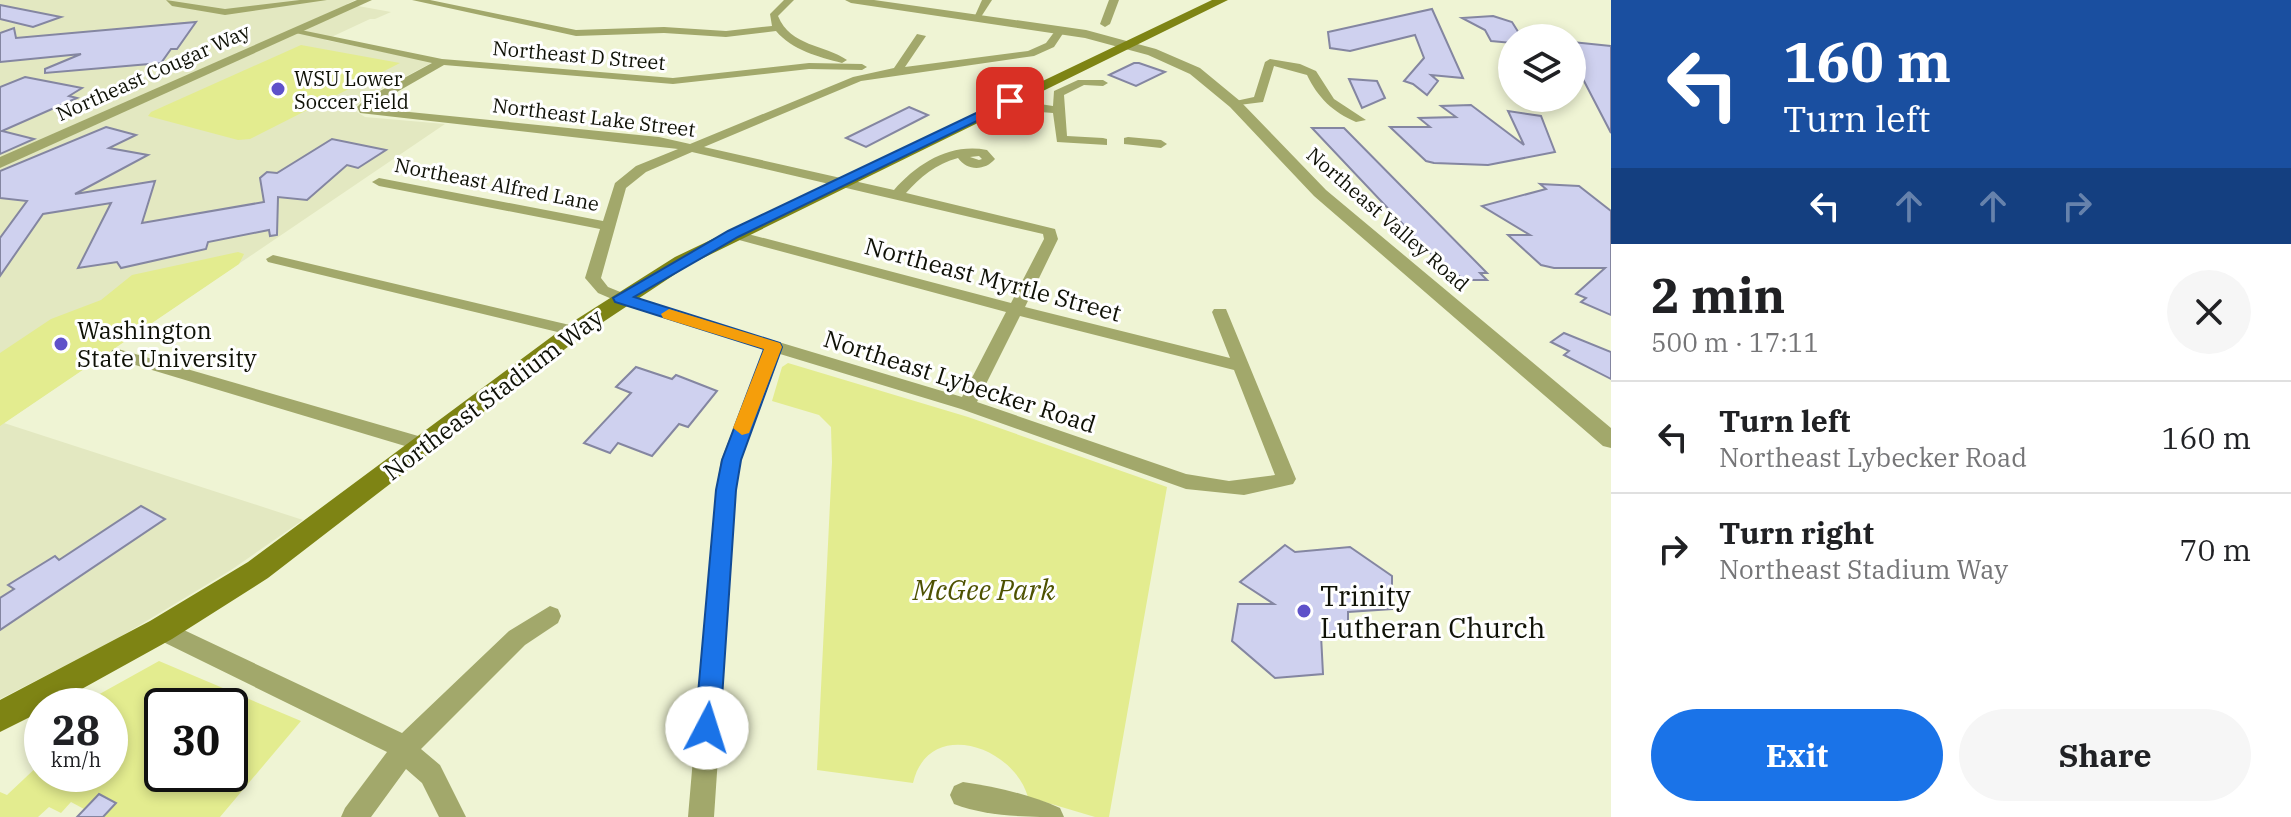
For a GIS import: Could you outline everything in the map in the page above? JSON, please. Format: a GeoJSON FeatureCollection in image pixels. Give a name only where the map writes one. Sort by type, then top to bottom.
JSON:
{"type":"FeatureCollection","features":[{"type":"Feature","properties":{"kind":"main road","name":"Northeast Stadium Way"},"geometry":{"type":"LineString","coordinates":[[0,717],[161,630],[269,562],[621,298],[733,234],[839,183],[1017,110],[1131,45],[1222,0]]}},
{"type":"Feature","properties":{"kind":"street"},"geometry":{"type":"LineString","coordinates":[[171,0],[175,4],[225,12],[322,0]]}},
{"type":"Feature","properties":{"kind":"street"},"geometry":{"type":"LineString","coordinates":[[417,0],[576,33],[664,30],[726,34],[778,28]]}},
{"type":"Feature","properties":{"kind":"street"},"geometry":{"type":"LineString","coordinates":[[789,0],[773,16],[778,28],[798,44],[875,74]]}},
{"type":"Feature","properties":{"kind":"street","name":"Northeast Valley Road"},"geometry":{"type":"LineString","coordinates":[[851,0],[1061,29],[1131,45],[1195,71],[1235,104],[1320,193],[1611,440]]}},
{"type":"Feature","properties":{"kind":"street"},"geometry":{"type":"LineString","coordinates":[[976,18],[987,0]]}},
{"type":"Feature","properties":{"kind":"street"},"geometry":{"type":"LineString","coordinates":[[1105,24],[1114,0]]}},
{"type":"Feature","properties":{"kind":"street","name":"Northeast Cougar Way"},"geometry":{"type":"LineString","coordinates":[[0,163],[359,1]]}},
{"type":"Feature","properties":{"kind":"street"},"geometry":{"type":"LineString","coordinates":[[621,298],[598,287],[593,278],[620,186],[630,176],[692,147],[875,74],[1030,54],[1050,45],[1061,29]]}},
{"type":"Feature","properties":{"kind":"street","name":"Northeast D Street"},"geometry":{"type":"LineString","coordinates":[[296,32],[442,62],[673,81],[809,66],[862,67]]}},
{"type":"Feature","properties":{"kind":"street"},"geometry":{"type":"LineString","coordinates":[[897,71],[921,36]]}},
{"type":"Feature","properties":{"kind":"street","name":"Northeast Lake Street"},"geometry":{"type":"LineString","coordinates":[[442,62],[369,101],[363,107],[364,111],[692,147],[1039,227],[1050,232],[1051,239],[1016,309]]}},
{"type":"Feature","properties":{"kind":"street"},"geometry":{"type":"LineString","coordinates":[[1235,104],[1259,100],[1270,62],[1296,66],[1312,73],[1317,87],[1338,109],[1360,120]]}},
{"type":"Feature","properties":{"kind":"street"},"geometry":{"type":"LineString","coordinates":[[1103,83],[1084,81],[1060,91],[1059,110],[1061,139],[1103,142]]}},
{"type":"Feature","properties":{"kind":"street"},"geometry":{"type":"LineString","coordinates":[[1017,110],[1059,110]]}},
{"type":"Feature","properties":{"kind":"street"},"geometry":{"type":"LineString","coordinates":[[1128,141],[1161,144]]}},
{"type":"Feature","properties":{"kind":"street"},"geometry":{"type":"LineString","coordinates":[[898,194],[922,168],[948,156],[970,152]]}},
{"type":"Feature","properties":{"kind":"street","name":"Northeast Alfred Lane"},"geometry":{"type":"LineString","coordinates":[[379,182],[606,226]]}},
{"type":"Feature","properties":{"kind":"street","name":"Northeast Myrtle Street"},"geometry":{"type":"LineString","coordinates":[[733,234],[1138,342],[1241,366]]}},
{"type":"Feature","properties":{"kind":"street"},"geometry":{"type":"LineString","coordinates":[[273,259],[574,331]]}},
{"type":"Feature","properties":{"kind":"street","name":"Northeast Lybecker Road"},"geometry":{"type":"LineString","coordinates":[[621,298],[967,405],[1203,487],[1272,485],[1286,479],[1241,366]]}},
{"type":"Feature","properties":{"kind":"street"},"geometry":{"type":"LineString","coordinates":[[967,405],[1016,309]]}},
{"type":"Feature","properties":{"kind":"street"},"geometry":{"type":"LineString","coordinates":[[1220,312],[1241,366]]}},
{"type":"Feature","properties":{"kind":"street"},"geometry":{"type":"LineString","coordinates":[[701,817],[726,490],[731,460],[774,347]]}},
{"type":"Feature","properties":{"kind":"street"},"geometry":{"type":"LineString","coordinates":[[118,354],[425,445]]}},
{"type":"Feature","properties":{"kind":"street"},"geometry":{"type":"LineString","coordinates":[[354,817],[417,734],[517,638],[550,616]]}},
{"type":"Feature","properties":{"kind":"street"},"geometry":{"type":"LineString","coordinates":[[161,630],[392,740],[431,774],[453,817]]}},
{"type":"Feature","properties":{"kind":"street"},"geometry":{"type":"LineString","coordinates":[[963,795],[1011,803],[1051,817]]}},
{"type":"Feature","properties":{"kind":"shaded area","name":"Washington State University"},"geometry":{"type":"Polygon","coordinates":[[[0,0],[355,0],[347,4],[391,12],[325,40],[433,62],[363,99],[355,108],[357,112],[365,117],[445,124],[4,423],[303,520],[231,570],[115,640],[0,699],[0,0]]]}},
{"type":"Feature","properties":{"kind":"green space","name":"WSU Lower Soccer Field"},"geometry":{"type":"Polygon","coordinates":[[[301,45],[400,63],[250,139],[238,140],[148,116],[151,112],[301,45]]]}},
{"type":"Feature","properties":{"kind":"green space"},"geometry":{"type":"Polygon","coordinates":[[[238,252],[244,254],[239,264],[0,426],[0,353],[51,319],[101,300],[132,275],[238,252]]]}},
{"type":"Feature","properties":{"kind":"green space","name":"McGee Park"},"geometry":{"type":"Polygon","coordinates":[[[788,363],[968,417],[1167,487],[1109,817],[1095,817],[1028,797],[1019,779],[1006,764],[970,746],[952,745],[935,750],[922,763],[913,783],[817,770],[832,462],[831,427],[819,415],[772,401],[782,367],[788,363]]]}},
{"type":"Feature","properties":{"kind":"green space"},"geometry":{"type":"Polygon","coordinates":[[[159,661],[223,688],[144,688],[144,792],[241,792],[220,817],[103,817],[116,803],[100,794],[84,809],[71,802],[61,813],[49,807],[38,817],[0,817],[0,792],[7,795],[24,779],[24,792],[128,792],[128,688],[110,688],[159,661]]]}},
{"type":"Feature","properties":{"kind":"green space"},"geometry":{"type":"Polygon","coordinates":[[[248,699],[301,721],[248,784],[248,699]]]}},
{"type":"Feature","properties":{"kind":"building"},"geometry":{"type":"Polygon","coordinates":[[[0,5],[61,17],[33,27],[0,19],[0,5]]]}},
{"type":"Feature","properties":{"kind":"building"},"geometry":{"type":"Polygon","coordinates":[[[1432,9],[1463,78],[1431,75],[1438,81],[1427,95],[1404,81],[1424,58],[1415,35],[1350,51],[1330,48],[1328,32],[1432,9]]]}},
{"type":"Feature","properties":{"kind":"building"},"geometry":{"type":"Polygon","coordinates":[[[1493,16],[1513,24],[1498,24],[1498,42],[1491,41],[1485,30],[1462,18],[1493,16]]]}},
{"type":"Feature","properties":{"kind":"building"},"geometry":{"type":"Polygon","coordinates":[[[196,22],[177,49],[171,49],[161,63],[45,73],[45,69],[81,54],[0,62],[0,33],[14,28],[16,38],[196,22]]]}},
{"type":"Feature","properties":{"kind":"building"},"geometry":{"type":"Polygon","coordinates":[[[1586,43],[1611,46],[1611,133],[1586,85],[1586,43]]]}},
{"type":"Feature","properties":{"kind":"building"},"geometry":{"type":"Polygon","coordinates":[[[1134,63],[1165,72],[1136,86],[1109,75],[1134,63]]]}},
{"type":"Feature","properties":{"kind":"building"},"geometry":{"type":"Polygon","coordinates":[[[25,77],[82,88],[69,96],[77,98],[2,131],[34,139],[0,154],[0,87],[25,77]]]}},
{"type":"Feature","properties":{"kind":"building"},"geometry":{"type":"Polygon","coordinates":[[[1349,79],[1377,81],[1385,98],[1362,108],[1349,79]]]}},
{"type":"Feature","properties":{"kind":"building"},"geometry":{"type":"Polygon","coordinates":[[[1471,105],[1524,145],[1508,112],[1541,116],[1555,152],[1488,165],[1426,161],[1390,127],[1430,127],[1419,118],[1456,117],[1441,106],[1471,105]]]}},
{"type":"Feature","properties":{"kind":"building"},"geometry":{"type":"Polygon","coordinates":[[[909,107],[928,115],[866,147],[846,138],[909,107]]]}},
{"type":"Feature","properties":{"kind":"building"},"geometry":{"type":"Polygon","coordinates":[[[106,127],[136,135],[109,148],[148,155],[75,194],[155,181],[142,223],[264,202],[260,178],[267,172],[277,173],[332,139],[386,150],[358,168],[347,165],[307,200],[278,197],[277,235],[270,236],[269,230],[208,242],[206,249],[121,268],[117,262],[78,268],[111,203],[43,214],[0,276],[0,238],[27,201],[0,198],[0,171],[106,127]]]}},
{"type":"Feature","properties":{"kind":"building"},"geometry":{"type":"Polygon","coordinates":[[[1312,128],[1344,128],[1487,273],[1480,273],[1487,280],[1463,280],[1457,274],[1450,274],[1312,128]]]}},
{"type":"Feature","properties":{"kind":"building"},"geometry":{"type":"Polygon","coordinates":[[[1540,184],[1579,186],[1611,211],[1611,315],[1581,302],[1586,298],[1576,294],[1605,268],[1541,265],[1508,235],[1530,235],[1482,206],[1546,189],[1540,184]]]}},
{"type":"Feature","properties":{"kind":"building"},"geometry":{"type":"Polygon","coordinates":[[[1564,333],[1611,352],[1611,379],[1564,355],[1569,351],[1551,342],[1564,333]]]}},
{"type":"Feature","properties":{"kind":"building"},"geometry":{"type":"Polygon","coordinates":[[[636,367],[672,379],[676,375],[717,391],[688,427],[679,424],[652,456],[618,443],[610,453],[584,443],[631,393],[616,387],[636,367]]]}},
{"type":"Feature","properties":{"kind":"building"},"geometry":{"type":"Polygon","coordinates":[[[141,506],[165,519],[0,630],[0,598],[14,589],[8,585],[55,556],[59,560],[141,506]]]}},
{"type":"Feature","properties":{"kind":"building","name":"Trinity Lutheran Church"},"geometry":{"type":"Polygon","coordinates":[[[1285,545],[1295,552],[1350,547],[1392,576],[1392,609],[1348,612],[1348,633],[1321,635],[1323,674],[1275,678],[1232,641],[1238,604],[1274,604],[1240,582],[1285,545]]]}},
{"type":"Feature","properties":{"kind":"building"},"geometry":{"type":"Polygon","coordinates":[[[99,794],[116,803],[103,817],[77,817],[99,794]]]}},
{"type":"Feature","properties":{"kind":"slow traffic"},"geometry":{"type":"LineString","coordinates":[[669,314],[774,347],[742,428]]}},
{"type":"Feature","properties":{"kind":"place","name":"WSU Lower Soccer Field"},"geometry":{"type":"Point","coordinates":[278,89]}},
{"type":"Feature","properties":{"kind":"place","name":"Washington State University"},"geometry":{"type":"Point","coordinates":[61,344]}},
{"type":"Feature","properties":{"kind":"place","name":"Trinity Lutheran Church"},"geometry":{"type":"Point","coordinates":[1304,611]}},
{"type":"Feature","properties":{"kind":"route"},"geometry":{"type":"LineString","coordinates":[[707,728],[731,460],[774,347],[621,298],[733,234],[1010,101]]}}]}
